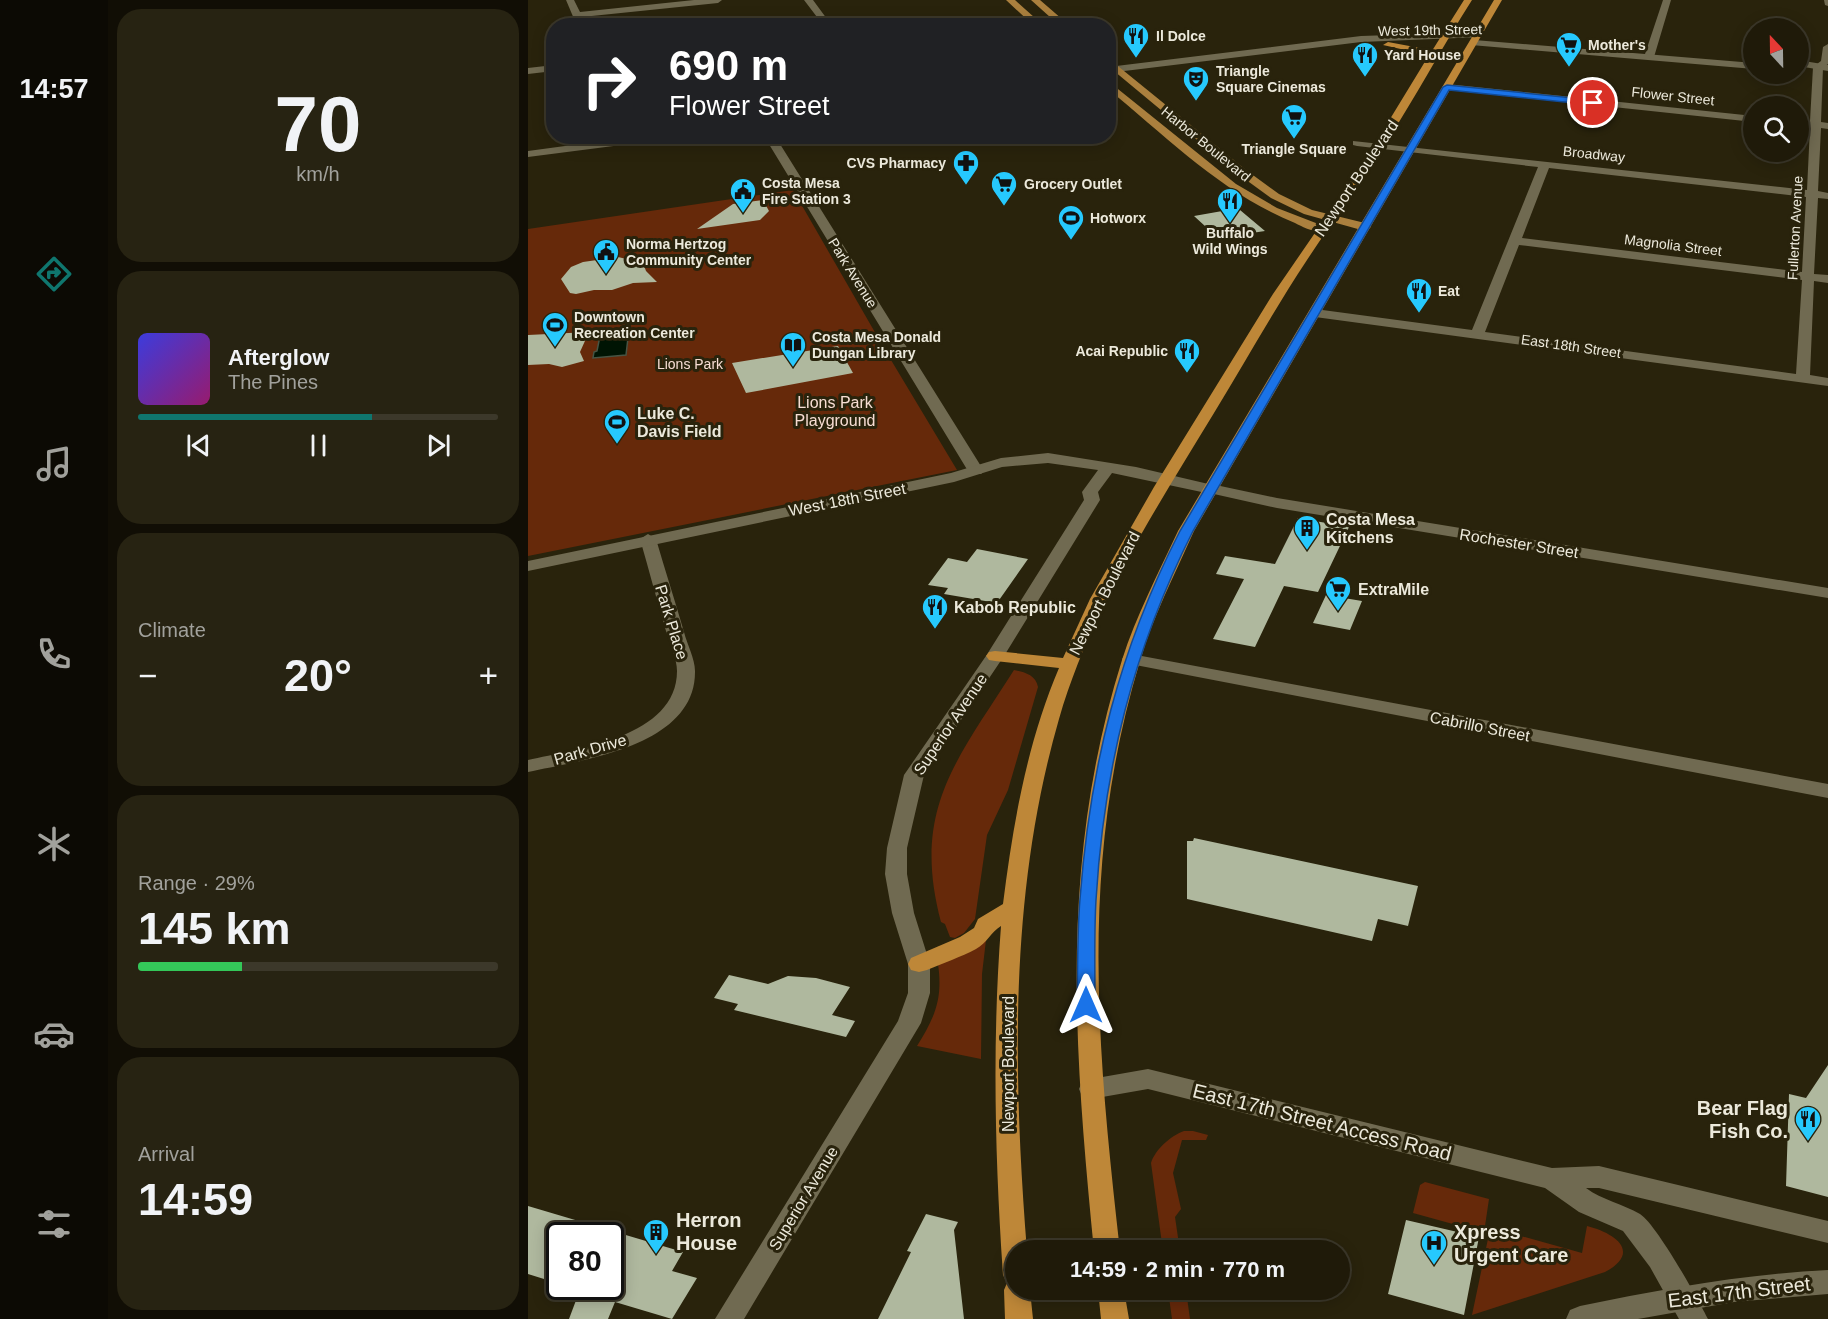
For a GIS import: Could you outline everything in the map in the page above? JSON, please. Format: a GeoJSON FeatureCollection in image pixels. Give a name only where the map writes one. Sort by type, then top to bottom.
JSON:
{"type":"FeatureCollection","features":[{"type":"Feature","properties":{"kind":"highway","name":"Newport Boulevard"},"geometry":{"type":"LineString","coordinates":[[1014,1240],[1006,1079],[1014,907],[1034,779],[1049,720],[1069,664],[1130,540],[1166,479],[1325,224],[1380,145],[1468,0]]}},
{"type":"Feature","properties":{"kind":"highway","name":"Newport Boulevard"},"geometry":{"type":"LineString","coordinates":[[1106,1240],[1090,1089],[1086,1005],[1088,900],[1102,776],[1131,659],[1161,582],[1211,489],[1498,0]]}},
{"type":"Feature","properties":{"kind":"highway"},"geometry":{"type":"LineString","coordinates":[[1388,45],[1417,50],[1432,60]]}},
{"type":"Feature","properties":{"kind":"highway"},"geometry":{"type":"LineString","coordinates":[[995,656],[1069,664]]}},
{"type":"Feature","properties":{"kind":"highway"},"geometry":{"type":"LineString","coordinates":[[919,964],[968,943],[982,933],[986,925],[1014,907]]}},
{"type":"Feature","properties":{"kind":"highway"},"geometry":{"type":"LineString","coordinates":[[1018,1300],[1019,1319]]}},
{"type":"Feature","properties":{"kind":"highway"},"geometry":{"type":"LineString","coordinates":[[1113,1300],[1115,1319]]}},
{"type":"Feature","properties":{"kind":"main road"},"geometry":{"type":"LineString","coordinates":[[1010,0],[1031,18]]}},
{"type":"Feature","properties":{"kind":"main road"},"geometry":{"type":"LineString","coordinates":[[1035,0],[1056,18]]}},
{"type":"Feature","properties":{"kind":"main road","name":"Harbor Boulevard"},"geometry":{"type":"LineString","coordinates":[[1116,71],[1128,78],[1256,184],[1325,224]]}},
{"type":"Feature","properties":{"kind":"main road","name":"Harbor Boulevard"},"geometry":{"type":"LineString","coordinates":[[1116,89],[1248,197],[1294,220],[1363,231]]}},
{"type":"Feature","properties":{"kind":"street"},"geometry":{"type":"LineString","coordinates":[[570,0],[578,18]]}},
{"type":"Feature","properties":{"kind":"street"},"geometry":{"type":"LineString","coordinates":[[577,15],[718,0]]}},
{"type":"Feature","properties":{"kind":"street"},"geometry":{"type":"LineString","coordinates":[[808,0],[823,18]]}},
{"type":"Feature","properties":{"kind":"street"},"geometry":{"type":"LineString","coordinates":[[1650,53],[1667,0]]}},
{"type":"Feature","properties":{"kind":"street","name":"West 19th Street"},"geometry":{"type":"LineString","coordinates":[[1116,69],[1360,39],[1477,39],[1650,53],[1743,57]]}},
{"type":"Feature","properties":{"kind":"street","name":"West 19th Street"},"geometry":{"type":"LineString","coordinates":[[1116,80],[1443,39]]}},
{"type":"Feature","properties":{"kind":"street","name":"Fullerton Avenue"},"geometry":{"type":"LineString","coordinates":[[1803,379],[1813,194],[1822,125],[1823,68],[1828,47]]}},
{"type":"Feature","properties":{"kind":"street","name":"West 19th Street"},"geometry":{"type":"LineString","coordinates":[[1650,53],[1743,65]]}},
{"type":"Feature","properties":{"kind":"street"},"geometry":{"type":"LineString","coordinates":[[528,71],[546,69]]}},
{"type":"Feature","properties":{"kind":"street","name":"Flower Street"},"geometry":{"type":"LineString","coordinates":[[1447,87],[1743,118]]}},
{"type":"Feature","properties":{"kind":"street"},"geometry":{"type":"LineString","coordinates":[[528,145],[546,142]]}},
{"type":"Feature","properties":{"kind":"street","name":"Broadway"},"geometry":{"type":"LineString","coordinates":[[1357,143],[1828,196]]}},
{"type":"Feature","properties":{"kind":"street"},"geometry":{"type":"LineString","coordinates":[[528,154],[597,144]]}},
{"type":"Feature","properties":{"kind":"street","name":"Park Avenue"},"geometry":{"type":"LineString","coordinates":[[774,144],[976,471]]}},
{"type":"Feature","properties":{"kind":"street"},"geometry":{"type":"LineString","coordinates":[[1478,333],[1545,164]]}},
{"type":"Feature","properties":{"kind":"street","name":"Magnolia Street"},"geometry":{"type":"LineString","coordinates":[[1514,241],[1828,279]]}},
{"type":"Feature","properties":{"kind":"street","name":"East 18th Street"},"geometry":{"type":"LineString","coordinates":[[1315,313],[1478,333],[1828,382]]}},
{"type":"Feature","properties":{"kind":"street","name":"West 18th Street"},"geometry":{"type":"LineString","coordinates":[[528,566],[976,471],[1001,463],[1034,458],[1061,459],[1166,479]]}},
{"type":"Feature","properties":{"kind":"street","name":"Superior Avenue"},"geometry":{"type":"LineString","coordinates":[[729,1319],[909,1023],[920,993],[919,964],[903,913],[896,874],[897,848],[914,775],[995,656],[1092,500],[1090,492],[1108,467]]}},
{"type":"Feature","properties":{"kind":"street","name":"Rochester Street"},"geometry":{"type":"LineString","coordinates":[[1166,479],[1277,503],[1828,593]]}},
{"type":"Feature","properties":{"kind":"street","name":"Park Place"},"geometry":{"type":"LineString","coordinates":[[648,539],[686,669],[685,686],[677,705]]}},
{"type":"Feature","properties":{"kind":"street","name":"Cabrillo Street"},"geometry":{"type":"LineString","coordinates":[[1131,659],[1828,791]]}},
{"type":"Feature","properties":{"kind":"street","name":"Park Drive"},"geometry":{"type":"LineString","coordinates":[[528,766],[607,747],[645,731],[663,719],[677,705]]}},
{"type":"Feature","properties":{"kind":"street","name":"East 17th Street Access Road"},"geometry":{"type":"LineString","coordinates":[[1090,1089],[1148,1079],[1552,1179],[1599,1177],[1828,1232]]}},
{"type":"Feature","properties":{"kind":"street","name":"East 17th Street Access Road"},"geometry":{"type":"LineString","coordinates":[[1552,1179],[1588,1204],[1632,1223],[1659,1259],[1687,1308]]}},
{"type":"Feature","properties":{"kind":"street","name":"East 17th Street"},"geometry":{"type":"LineString","coordinates":[[1580,1319],[1687,1308],[1796,1283],[1828,1282]]}},
{"type":"Feature","properties":{"kind":"green space","name":"Lions Park"},"geometry":{"type":"Polygon","coordinates":[[[793,190],[957,470],[528,556],[528,229],[793,190]]]}},
{"type":"Feature","properties":{"kind":"green space"},"geometry":{"type":"Polygon","coordinates":[[[1014,670],[1032,677],[1038,687],[1008,790],[987,835],[975,919],[964,933],[955,938],[950,937],[945,924],[941,922],[933,882],[932,848],[936,816],[945,787],[958,759],[1014,670]]]}},
{"type":"Feature","properties":{"kind":"green space"},"geometry":{"type":"Polygon","coordinates":[[[986,940],[982,974],[981,1059],[917,1046],[929,1026],[936,1007],[939,987],[938,964],[967,953],[986,940]]]}},
{"type":"Feature","properties":{"kind":"green space"},"geometry":{"type":"Polygon","coordinates":[[[1184,1131],[1208,1135],[1206,1140],[1182,1140],[1173,1173],[1181,1209],[1175,1217],[1178,1240],[1162,1240],[1151,1163],[1156,1153],[1174,1136],[1184,1131]]]}},
{"type":"Feature","properties":{"kind":"green space"},"geometry":{"type":"Polygon","coordinates":[[[1425,1182],[1489,1199],[1485,1226],[1582,1253],[1587,1226],[1615,1238],[1623,1251],[1622,1257],[1616,1265],[1605,1272],[1472,1315],[1489,1234],[1413,1213],[1420,1185],[1425,1182]]]}},
{"type":"Feature","properties":{"kind":"green space"},"geometry":{"type":"Polygon","coordinates":[[[1169,1300],[1187,1300],[1190,1319],[1172,1319],[1169,1300]]]}},
{"type":"Feature","properties":{"kind":"shaded area"},"geometry":{"type":"Polygon","coordinates":[[[629,329],[626,355],[593,358],[594,352],[597,351],[601,331],[629,329]]]}},
{"type":"Feature","properties":{"kind":"building","name":"Costa Mesa Fire Station 3"},"geometry":{"type":"Polygon","coordinates":[[[763,200],[769,211],[760,220],[697,229],[733,204],[763,200]]]}},
{"type":"Feature","properties":{"kind":"building","name":"Buffalo Wild Wings"},"geometry":{"type":"Polygon","coordinates":[[[1240,210],[1265,231],[1218,238],[1194,216],[1240,210]]]}},
{"type":"Feature","properties":{"kind":"building","name":"Norma Hertzog Community Center"},"geometry":{"type":"Polygon","coordinates":[[[618,257],[643,263],[646,271],[657,282],[633,283],[612,290],[594,290],[576,294],[570,293],[561,279],[571,267],[583,262],[618,257]]]}},
{"type":"Feature","properties":{"kind":"building","name":"Downtown Recreation Center"},"geometry":{"type":"Polygon","coordinates":[[[589,332],[580,352],[584,361],[562,367],[549,364],[528,365],[528,335],[589,332]]]}},
{"type":"Feature","properties":{"kind":"building","name":"Costa Mesa Donald Dungan Library"},"geometry":{"type":"Polygon","coordinates":[[[838,346],[853,373],[746,393],[732,363],[838,346]]]}},
{"type":"Feature","properties":{"kind":"building","name":"Costa Mesa Kitchens"},"geometry":{"type":"Polygon","coordinates":[[[1298,518],[1349,527],[1318,592],[1284,586],[1255,647],[1213,639],[1244,579],[1216,574],[1225,556],[1275,564],[1298,518]]]}},
{"type":"Feature","properties":{"kind":"building"},"geometry":{"type":"Polygon","coordinates":[[[977,549],[1028,559],[997,603],[944,594],[948,588],[928,585],[948,558],[967,562],[977,549]]]}},
{"type":"Feature","properties":{"kind":"building","name":"ExtraMile"},"geometry":{"type":"Polygon","coordinates":[[[1326,595],[1362,601],[1350,630],[1313,623],[1326,595]]]}},
{"type":"Feature","properties":{"kind":"building"},"geometry":{"type":"Polygon","coordinates":[[[1194,838],[1418,886],[1408,926],[1378,919],[1372,941],[1187,899],[1187,841],[1193,841],[1194,838]]]}},
{"type":"Feature","properties":{"kind":"building"},"geometry":{"type":"Polygon","coordinates":[[[729,975],[768,984],[788,976],[816,978],[850,987],[832,1015],[855,1021],[846,1037],[734,1010],[738,1004],[714,998],[729,975]]]}},
{"type":"Feature","properties":{"kind":"building","name":"Bear Flag Fish Co."},"geometry":{"type":"Polygon","coordinates":[[[1828,1065],[1828,1197],[1786,1186],[1789,1094],[1806,1098],[1828,1065]]]}},
{"type":"Feature","properties":{"kind":"building"},"geometry":{"type":"Polygon","coordinates":[[[528,1206],[582,1222],[546,1222],[546,1280],[528,1274],[528,1206]]]}},
{"type":"Feature","properties":{"kind":"building"},"geometry":{"type":"Polygon","coordinates":[[[926,1214],[958,1222],[954,1230],[964,1319],[878,1319],[911,1252],[907,1251],[926,1214]]]}},
{"type":"Feature","properties":{"kind":"building","name":"Xpress Urgent Care"},"geometry":{"type":"Polygon","coordinates":[[[1406,1220],[1479,1237],[1464,1315],[1388,1294],[1406,1220]]]}},
{"type":"Feature","properties":{"kind":"building"},"geometry":{"type":"Polygon","coordinates":[[[624,1234],[683,1252],[672,1271],[697,1278],[672,1319],[615,1302],[608,1319],[569,1319],[576,1300],[624,1300],[624,1234]]]}},
{"type":"Feature","properties":{"kind":"place","name":"Il Dolce"},"geometry":{"type":"Point","coordinates":[1136,59]}},
{"type":"Feature","properties":{"kind":"place","name":"Mother's"},"geometry":{"type":"Point","coordinates":[1569,68]}},
{"type":"Feature","properties":{"kind":"place","name":"Yard House"},"geometry":{"type":"Point","coordinates":[1365,78]}},
{"type":"Feature","properties":{"kind":"place","name":"Triangle Square Cinemas"},"geometry":{"type":"Point","coordinates":[1196,102]}},
{"type":"Feature","properties":{"kind":"place","name":"Triangle Square"},"geometry":{"type":"Point","coordinates":[1294,140]}},
{"type":"Feature","properties":{"kind":"place","name":"CVS Pharmacy"},"geometry":{"type":"Point","coordinates":[966,186]}},
{"type":"Feature","properties":{"kind":"place","name":"Grocery Outlet"},"geometry":{"type":"Point","coordinates":[1004,207]}},
{"type":"Feature","properties":{"kind":"place","name":"Costa Mesa Fire Station 3"},"geometry":{"type":"Point","coordinates":[743,214]}},
{"type":"Feature","properties":{"kind":"place","name":"Buffalo Wild Wings"},"geometry":{"type":"Point","coordinates":[1230,224]}},
{"type":"Feature","properties":{"kind":"place","name":"Hotworx"},"geometry":{"type":"Point","coordinates":[1071,241]}},
{"type":"Feature","properties":{"kind":"place","name":"Norma Hertzog Community Center"},"geometry":{"type":"Point","coordinates":[606,275]}},
{"type":"Feature","properties":{"kind":"place","name":"Eat"},"geometry":{"type":"Point","coordinates":[1419,314]}},
{"type":"Feature","properties":{"kind":"place","name":"Downtown Recreation Center"},"geometry":{"type":"Point","coordinates":[555,348]}},
{"type":"Feature","properties":{"kind":"place","name":"Costa Mesa Donald Dungan Library"},"geometry":{"type":"Point","coordinates":[793,368]}},
{"type":"Feature","properties":{"kind":"place","name":"Acai Republic"},"geometry":{"type":"Point","coordinates":[1187,374]}},
{"type":"Feature","properties":{"kind":"place","name":"Luke C. Davis Field"},"geometry":{"type":"Point","coordinates":[617,445]}},
{"type":"Feature","properties":{"kind":"place","name":"Costa Mesa Kitchens"},"geometry":{"type":"Point","coordinates":[1307,551]}},
{"type":"Feature","properties":{"kind":"place","name":"ExtraMile"},"geometry":{"type":"Point","coordinates":[1338,612]}},
{"type":"Feature","properties":{"kind":"place","name":"Kabob Republic"},"geometry":{"type":"Point","coordinates":[935,630]}},
{"type":"Feature","properties":{"kind":"place","name":"Bear Flag Fish Co."},"geometry":{"type":"Point","coordinates":[1808,1142]}},
{"type":"Feature","properties":{"kind":"place","name":"Herron House"},"geometry":{"type":"Point","coordinates":[656,1255]}},
{"type":"Feature","properties":{"kind":"place","name":"Xpress Urgent Care"},"geometry":{"type":"Point","coordinates":[1434,1266]}},
{"type":"Feature","properties":{"kind":"route"},"geometry":{"type":"LineString","coordinates":[[1086,1005],[1088,900],[1102,776],[1124,684],[1139,636],[1161,582],[1186,531],[1447,87],[1593,103]]}},
{"type":"Feature","properties":{"kind":"park label","name":"Lions Park Playground"},"geometry":{"type":"Point","coordinates":[835,411]}}]}
